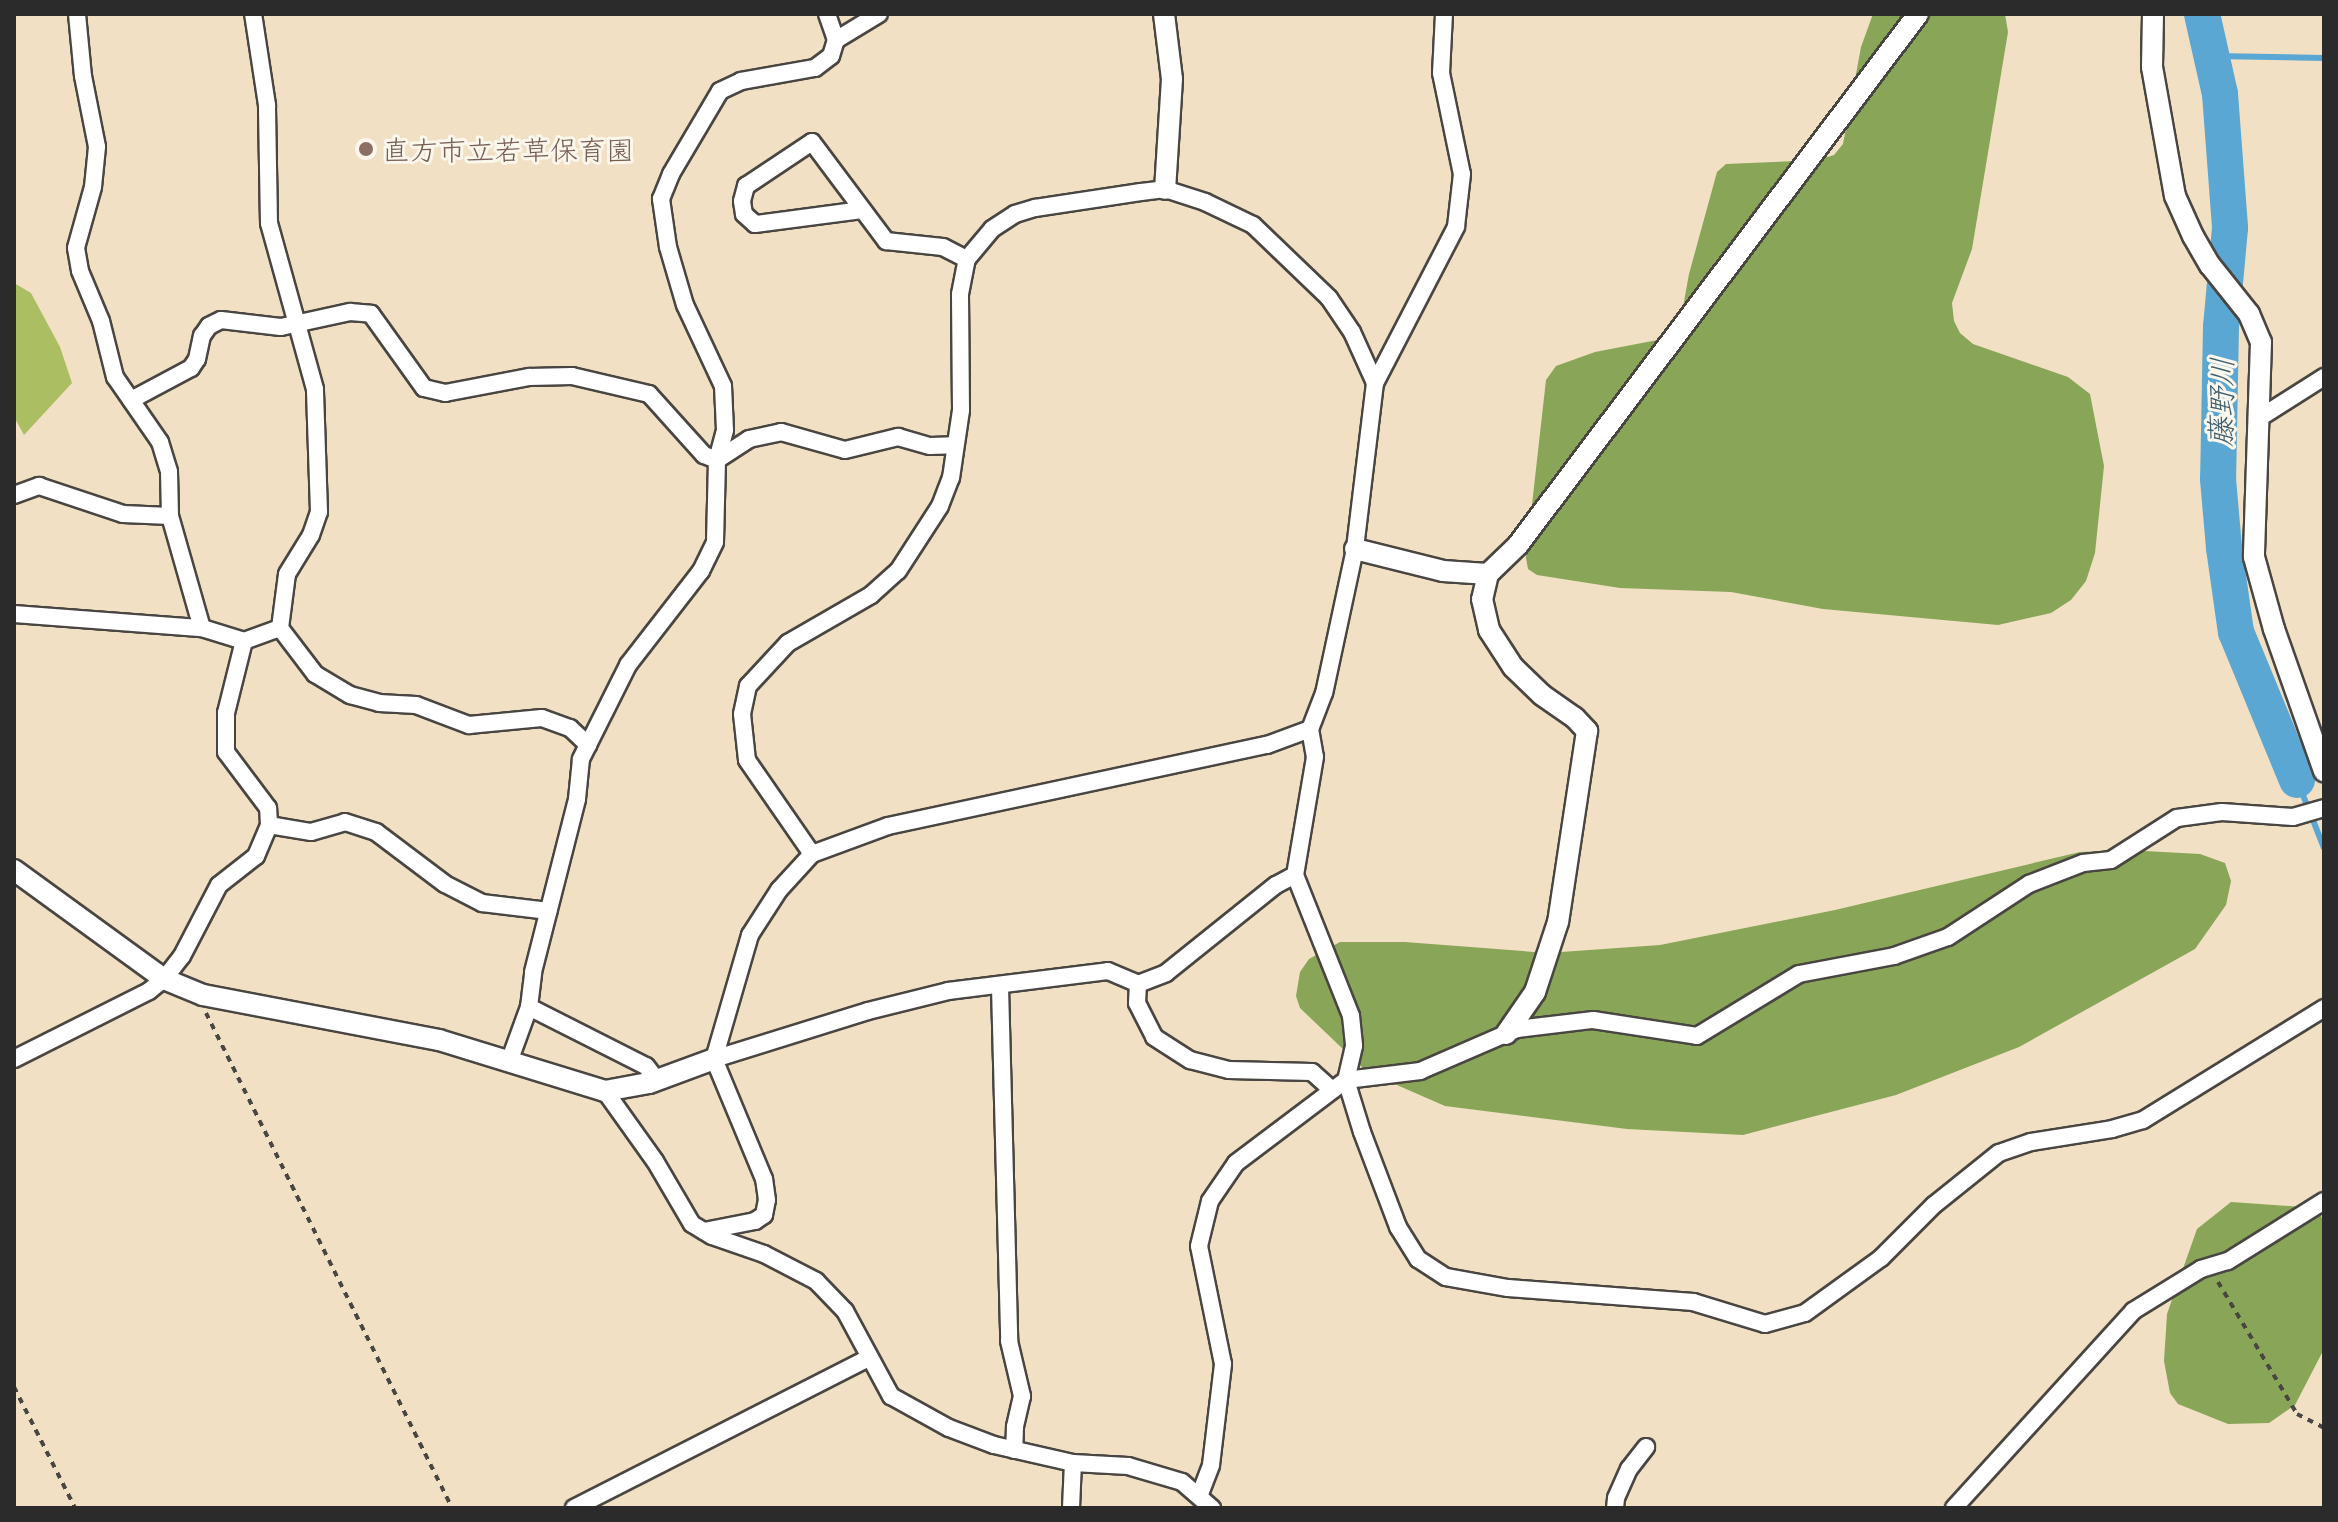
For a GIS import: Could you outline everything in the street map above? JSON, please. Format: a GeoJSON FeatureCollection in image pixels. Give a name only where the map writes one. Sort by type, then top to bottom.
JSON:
{"type":"FeatureCollection","features":[{"type":"Feature","properties":{"kind":"street"},"geometry":{"type":"LineString","coordinates":[[77,14],[83,76],[97,147],[93,187],[76,248],[80,271],[101,321],[115,377],[160,442],[169,472],[170,516],[202,628]]}},
{"type":"Feature","properties":{"kind":"street"},"geometry":{"type":"LineString","coordinates":[[253,14],[267,105],[269,223],[315,389],[319,512],[311,535],[287,574],[280,628],[315,674],[350,695],[379,703],[416,705],[469,725],[542,718],[570,728],[588,745]]}},
{"type":"Feature","properties":{"kind":"street"},"geometry":{"type":"LineString","coordinates":[[509,1062],[529,1007],[533,972],[577,799],[581,759],[628,665],[701,571],[715,542],[717,460],[725,430],[723,386],[685,305],[668,247],[661,199],[671,174],[720,91],[741,81],[815,68],[831,56],[836,40],[827,14]]}},
{"type":"Feature","properties":{"kind":"street"},"geometry":{"type":"LineString","coordinates":[[836,40],[879,14]]}},
{"type":"Feature","properties":{"kind":"street"},"geometry":{"type":"LineString","coordinates":[[1164,14],[1172,79],[1165,189]]}},
{"type":"Feature","properties":{"kind":"street"},"geometry":{"type":"LineString","coordinates":[[1339,1085],[1354,1046],[1351,1016],[1295,875],[1315,757],[1310,729],[1324,693],[1355,549],[1375,383],[1456,227],[1462,174],[1441,73],[1444,14]]}},
{"type":"Feature","properties":{"kind":"street"},"geometry":{"type":"LineString","coordinates":[[1506,1034],[1535,992],[1558,922],[1587,731],[1513,667],[1489,630],[1482,599],[1488,574],[1518,545],[1918,14]]}},
{"type":"Feature","properties":{"kind":"street"},"geometry":{"type":"LineString","coordinates":[[2153,14],[2152,67],[2175,196],[2210,265],[2249,314],[2261,342],[2261,417],[2254,557],[2274,629],[2324,771]]}},
{"type":"Feature","properties":{"kind":"street"},"geometry":{"type":"LineString","coordinates":[[862,210],[755,224],[744,214],[742,201],[746,186],[812,142],[886,241],[943,247],[967,259]]}},
{"type":"Feature","properties":{"kind":"street"},"geometry":{"type":"LineString","coordinates":[[812,854],[747,760],[742,714],[748,686],[788,643],[871,595],[898,571],[940,506],[951,478],[961,410],[960,294],[967,259],[992,229],[1015,214],[1165,189],[1205,202],[1253,225],[1329,298],[1352,332],[1375,383]]}},
{"type":"Feature","properties":{"kind":"street"},"geometry":{"type":"LineString","coordinates":[[131,400],[191,368],[209,326],[221,320],[281,327],[350,312],[371,314],[424,388],[445,393],[529,377],[572,376],[649,394],[704,455],[717,460]]}},
{"type":"Feature","properties":{"kind":"street"},"geometry":{"type":"LineString","coordinates":[[2261,417],[2324,377]]}},
{"type":"Feature","properties":{"kind":"street"},"geometry":{"type":"LineString","coordinates":[[717,460],[749,439],[781,432],[845,450],[898,437],[930,446],[954,445]]}},
{"type":"Feature","properties":{"kind":"street"},"geometry":{"type":"LineString","coordinates":[[14,495],[39,486],[123,514],[170,516]]}},
{"type":"Feature","properties":{"kind":"street"},"geometry":{"type":"LineString","coordinates":[[1355,549],[1443,571],[1488,574]]}},
{"type":"Feature","properties":{"kind":"street"},"geometry":{"type":"LineString","coordinates":[[14,614],[202,628],[244,641],[280,628]]}},
{"type":"Feature","properties":{"kind":"street"},"geometry":{"type":"LineString","coordinates":[[14,1059],[149,991],[164,979],[182,956],[219,885],[256,856],[269,825],[268,808],[226,752],[226,713],[244,641]]}},
{"type":"Feature","properties":{"kind":"street"},"geometry":{"type":"LineString","coordinates":[[704,1231],[755,1221],[764,1215],[767,1200],[754,1153],[714,1059],[750,935],[779,890],[812,854],[888,826],[1267,745],[1310,729]]}},
{"type":"Feature","properties":{"kind":"street"},"geometry":{"type":"LineString","coordinates":[[1200,1494],[1211,1465],[1223,1364],[1199,1246],[1210,1201],[1236,1163],[1339,1085],[1420,1071],[1517,1029],[1593,1020],[1697,1036],[1799,974],[1894,956],[1948,937],[2029,884],[2083,863],[2111,860],[2177,818],[2222,812],[2293,817],[2324,808]]}},
{"type":"Feature","properties":{"kind":"street"},"geometry":{"type":"LineString","coordinates":[[269,825],[311,832],[345,822],[376,832],[445,884],[482,903],[549,911]]}},
{"type":"Feature","properties":{"kind":"street"},"geometry":{"type":"LineString","coordinates":[[14,870],[164,979],[203,995],[239,1004],[396,1030],[605,1091],[657,1080],[868,1011],[948,991],[1000,987],[1108,971],[1138,984],[1166,973],[1276,885],[1295,875]]}},
{"type":"Feature","properties":{"kind":"street"},"geometry":{"type":"LineString","coordinates":[[1138,984],[1137,1003],[1154,1037],[1190,1060],[1229,1070],[1312,1072],[1339,1085],[1398,1227],[1418,1259],[1446,1277],[1508,1288],[1693,1302],[1765,1324],[1805,1313],[1881,1258],[1934,1205],[1999,1153],[2031,1142],[2112,1129],[2143,1120],[2324,1008]]}},
{"type":"Feature","properties":{"kind":"street"},"geometry":{"type":"LineString","coordinates":[[1000,987],[1009,1341],[1022,1396],[1014,1450]]}},
{"type":"Feature","properties":{"kind":"street"},"geometry":{"type":"LineString","coordinates":[[529,1007],[646,1066],[657,1080]]}},
{"type":"Feature","properties":{"kind":"street"},"geometry":{"type":"LineString","coordinates":[[605,1091],[655,1161],[692,1224],[764,1254],[816,1281],[845,1311],[891,1396],[949,1428],[1014,1450],[1073,1463],[1128,1466],[1182,1482],[1200,1494],[1212,1508]]}},
{"type":"Feature","properties":{"kind":"street"},"geometry":{"type":"LineString","coordinates":[[1954,1508],[2133,1311],[2206,1268],[2228,1261],[2324,1201]]}},
{"type":"Feature","properties":{"kind":"street"},"geometry":{"type":"LineString","coordinates":[[574,1508],[868,1358]]}},
{"type":"Feature","properties":{"kind":"street"},"geometry":{"type":"LineString","coordinates":[[1615,1508],[1616,1498],[1629,1469],[1646,1447]]}},
{"type":"Feature","properties":{"kind":"street"},"geometry":{"type":"LineString","coordinates":[[1071,1508],[1073,1463]]}},
{"type":"Feature","properties":{"kind":"path"},"geometry":{"type":"LineString","coordinates":[[203,995],[207,1022],[452,1508]]}},
{"type":"Feature","properties":{"kind":"path"},"geometry":{"type":"LineString","coordinates":[[2206,1268],[2297,1414],[2324,1428]]}},
{"type":"Feature","properties":{"kind":"path"},"geometry":{"type":"LineString","coordinates":[[14,1387],[75,1508]]}},
{"type":"Feature","properties":{"kind":"green space"},"geometry":{"type":"Polygon","coordinates":[[[1873,14],[2005,14],[2008,32],[1972,249],[1952,303],[1954,321],[1960,333],[1973,344],[2068,377],[2090,394],[2104,466],[2095,553],[2086,581],[2071,600],[2051,613],[1998,625],[1823,609],[1731,592],[1620,588],[1537,575],[1528,569],[1526,558],[1546,380],[1556,366],[1595,352],[1668,338],[1681,318],[1689,274],[1717,172],[1726,164],[1818,160],[1834,155],[1843,144],[1861,47],[1873,14]]]}},
{"type":"Feature","properties":{"kind":"green space"},"geometry":{"type":"Polygon","coordinates":[[[14,283],[31,293],[60,347],[72,383],[24,435],[14,417],[14,283]]]}},
{"type":"Feature","properties":{"kind":"green space"},"geometry":{"type":"Polygon","coordinates":[[[2126,850],[2200,854],[2225,863],[2231,881],[2226,905],[2195,949],[2019,1047],[1896,1095],[1743,1135],[1627,1129],[1445,1106],[1367,1072],[1300,1008],[1296,996],[1300,972],[1309,959],[1340,942],[1405,942],[1547,953],[1660,945],[1835,910],[2080,852],[2126,850]]]}},
{"type":"Feature","properties":{"kind":"green space"},"geometry":{"type":"Polygon","coordinates":[[[2231,1202],[2317,1208],[2324,1222],[2324,1349],[2295,1405],[2269,1423],[2228,1424],[2178,1404],[2170,1393],[2164,1361],[2167,1314],[2197,1229],[2231,1202]]]}},
{"type":"Feature","properties":{"kind":"waterway","name":"藤野川"},"geometry":{"type":"LineString","coordinates":[[2202,14],[2220,94],[2230,228],[2221,327],[2218,479],[2224,548],[2236,632],[2297,780]]}},
{"type":"Feature","properties":{"kind":"waterway"},"geometry":{"type":"LineString","coordinates":[[2213,56],[2324,58]]}},
{"type":"Feature","properties":{"kind":"waterway"},"geometry":{"type":"LineString","coordinates":[[2297,780],[2324,848]]}},
{"type":"Feature","properties":{"kind":"place","name":"直方市立若草保育園"},"geometry":{"type":"Point","coordinates":[366,149]}}]}
